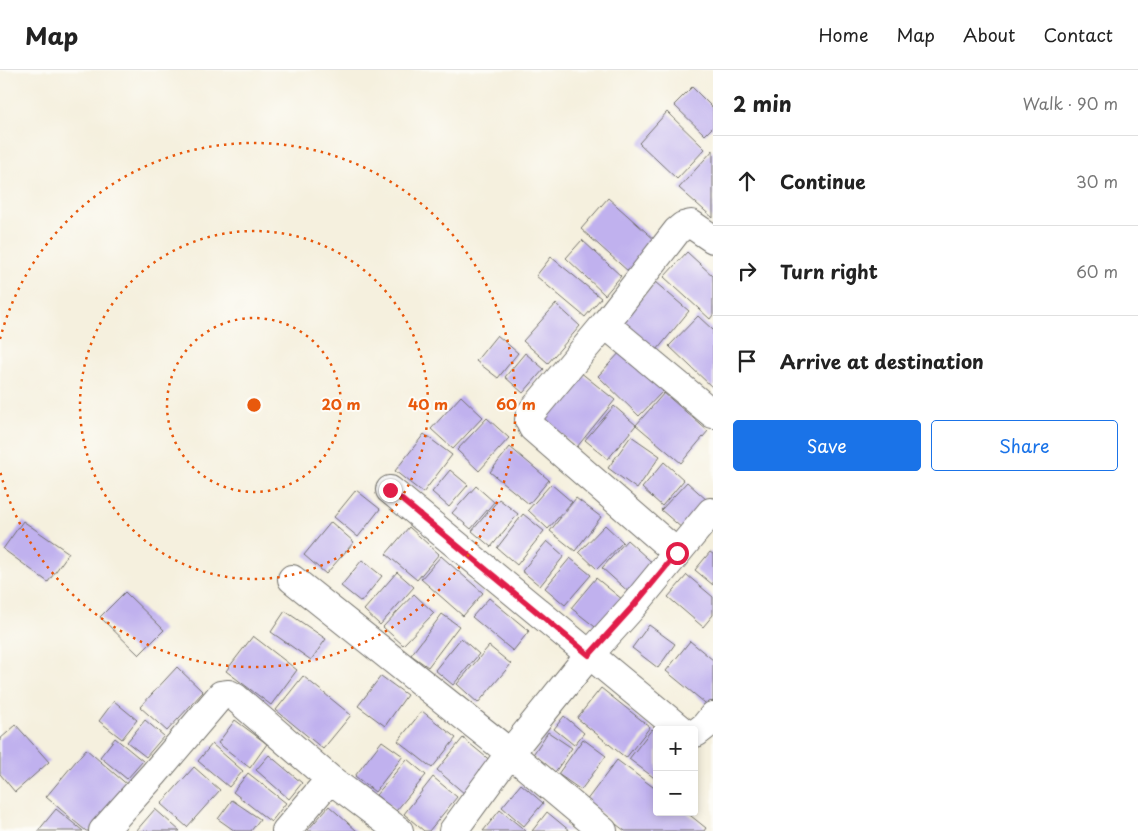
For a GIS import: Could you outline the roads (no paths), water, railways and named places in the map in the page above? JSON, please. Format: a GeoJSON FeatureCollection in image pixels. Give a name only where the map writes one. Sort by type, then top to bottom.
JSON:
{"type":"FeatureCollection","features":[{"type":"Feature","properties":{"kind":"street"},"geometry":{"type":"LineString","coordinates":[[677,553],[533,428],[529,420],[530,414],[605,324],[677,231],[691,224],[713,239]]}},
{"type":"Feature","properties":{"kind":"street"},"geometry":{"type":"LineString","coordinates":[[605,324],[713,414]]}},
{"type":"Feature","properties":{"kind":"street"},"geometry":{"type":"LineString","coordinates":[[390,490],[676,726]]}},
{"type":"Feature","properties":{"kind":"street"},"geometry":{"type":"LineString","coordinates":[[453,831],[510,753],[589,655],[635,604],[712,512]]}},
{"type":"Feature","properties":{"kind":"street"},"geometry":{"type":"LineString","coordinates":[[292,579],[510,753],[603,831]]}},
{"type":"Feature","properties":{"kind":"street"},"geometry":{"type":"LineString","coordinates":[[103,831],[221,695],[229,694],[330,779],[399,831]]}},
{"type":"Feature","properties":{"kind":"street"},"geometry":{"type":"LineString","coordinates":[[698,732],[706,726],[713,716]]}},
{"type":"Feature","properties":{"kind":"street"},"geometry":{"type":"LineString","coordinates":[[286,831],[330,779]]}}]}
